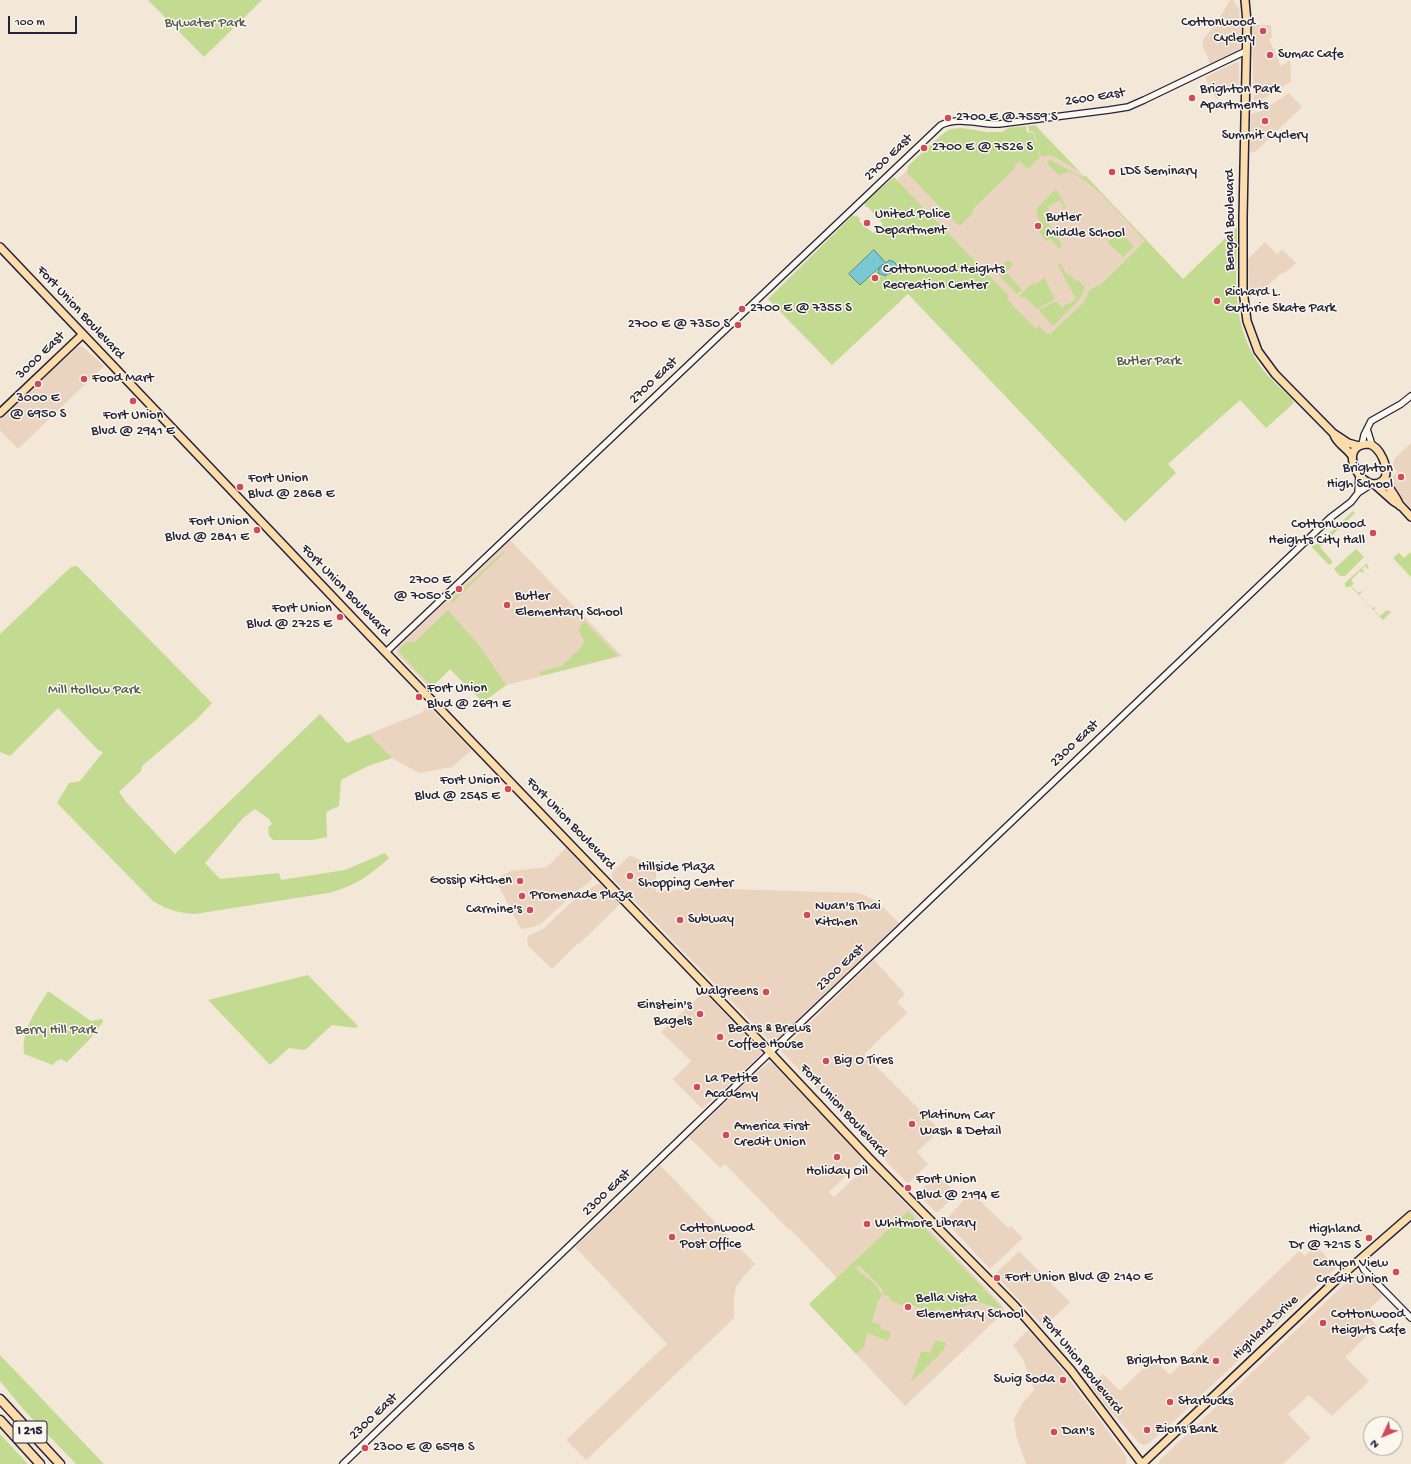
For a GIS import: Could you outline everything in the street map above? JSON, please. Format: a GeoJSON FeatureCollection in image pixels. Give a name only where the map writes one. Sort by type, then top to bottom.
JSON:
{"type":"FeatureCollection","features":[{"type":"Feature","properties":{"kind":"highway","name":"I 215"},"geometry":{"type":"LineString","coordinates":[[0,1399],[60,1464]]}},
{"type":"Feature","properties":{"kind":"highway","name":"I 215"},"geometry":{"type":"LineString","coordinates":[[0,1420],[40,1464]]}},
{"type":"Feature","properties":{"kind":"main road","name":"Bengal Boulevard"},"geometry":{"type":"LineString","coordinates":[[1245,0],[1246,51],[1243,284],[1247,321],[1258,351],[1266,363],[1333,433],[1348,443],[1360,446]]}},
{"type":"Feature","properties":{"kind":"main road","name":"Fort Union Boulevard"},"geometry":{"type":"LineString","coordinates":[[0,247],[82,335],[770,1052],[869,1158],[1038,1331],[1084,1385],[1142,1464]]}},
{"type":"Feature","properties":{"kind":"main road","name":"3000 East"},"geometry":{"type":"LineString","coordinates":[[0,414],[82,335]]}},
{"type":"Feature","properties":{"kind":"main road","name":"Bengal Boulevard"},"geometry":{"type":"LineString","coordinates":[[1333,433],[1335,438],[1348,450],[1352,456]]}},
{"type":"Feature","properties":{"kind":"main road"},"geometry":{"type":"LineString","coordinates":[[1400,506],[1385,478],[1386,470],[1378,450],[1372,445],[1360,446],[1355,450],[1352,456],[1353,464],[1359,474],[1400,506],[1411,517]]}},
{"type":"Feature","properties":{"kind":"main road"},"geometry":{"type":"LineString","coordinates":[[1373,484],[1379,483],[1385,478]]}},
{"type":"Feature","properties":{"kind":"main road","name":"Highland Drive"},"geometry":{"type":"LineString","coordinates":[[1142,1464],[1309,1305],[1411,1214]]}},
{"type":"Feature","properties":{"kind":"street","name":"2600 East"},"geometry":{"type":"LineString","coordinates":[[938,128],[944,124],[955,121],[999,124],[1128,107],[1246,51]]}},
{"type":"Feature","properties":{"kind":"street","name":"2700 East"},"geometry":{"type":"LineString","coordinates":[[386,652],[938,128]]}},
{"type":"Feature","properties":{"kind":"street"},"geometry":{"type":"LineString","coordinates":[[1360,446],[1371,421],[1401,404],[1411,396]]}},
{"type":"Feature","properties":{"kind":"street"},"geometry":{"type":"LineString","coordinates":[[1366,430],[1372,445]]}},
{"type":"Feature","properties":{"kind":"street"},"geometry":{"type":"LineString","coordinates":[[1358,493],[1359,474]]}},
{"type":"Feature","properties":{"kind":"street","name":"2300 East"},"geometry":{"type":"LineString","coordinates":[[343,1464],[770,1052],[1330,518],[1353,500],[1358,493],[1373,484]]}},
{"type":"Feature","properties":{"kind":"street"},"geometry":{"type":"LineString","coordinates":[[1358,1260],[1364,1270],[1411,1318]]}},
{"type":"Feature","properties":{"kind":"shaded area"},"geometry":{"type":"Polygon","coordinates":[[[1230,0],[1233,0],[1239,9],[1240,24],[1241,22],[1240,47],[1239,50],[1210,64],[1202,43],[1204,38],[1218,21],[1230,0]]]}},
{"type":"Feature","properties":{"kind":"shaded area"},"geometry":{"type":"Polygon","coordinates":[[[1252,25],[1271,25],[1272,37],[1269,39],[1281,66],[1290,60],[1291,83],[1288,83],[1259,102],[1255,103],[1254,101],[1252,25]]]}},
{"type":"Feature","properties":{"kind":"shaded area"},"geometry":{"type":"Polygon","coordinates":[[[1237,62],[1239,63],[1239,87],[1216,99],[1205,77],[1237,62]]]}},
{"type":"Feature","properties":{"kind":"shaded area"},"geometry":{"type":"Polygon","coordinates":[[[1289,93],[1302,107],[1255,152],[1250,152],[1251,114],[1261,111],[1289,93]]]}},
{"type":"Feature","properties":{"kind":"shaded area","name":"Butler Middle School"},"geometry":{"type":"Polygon","coordinates":[[[951,130],[1004,134],[1033,131],[1044,135],[1146,240],[1100,285],[1090,289],[1083,303],[1050,334],[1036,329],[1006,299],[1009,296],[897,180],[951,130]]]}},
{"type":"Feature","properties":{"kind":"shaded area"},"geometry":{"type":"Polygon","coordinates":[[[1265,242],[1277,254],[1282,249],[1296,263],[1287,271],[1279,275],[1265,288],[1249,297],[1248,259],[1265,242]]]}},
{"type":"Feature","properties":{"kind":"shaded area"},"geometry":{"type":"Polygon","coordinates":[[[82,346],[104,366],[18,449],[0,430],[0,419],[61,360],[77,347],[82,346]]]}},
{"type":"Feature","properties":{"kind":"shaded area","name":"Brighton High School"},"geometry":{"type":"Polygon","coordinates":[[[1411,443],[1411,508],[1393,489],[1390,483],[1393,476],[1397,472],[1393,465],[1394,459],[1411,443]]]}},
{"type":"Feature","properties":{"kind":"shaded area","name":"Butler Elementary School"},"geometry":{"type":"Polygon","coordinates":[[[510,540],[622,656],[506,685],[483,702],[450,669],[433,686],[428,686],[397,654],[396,651],[398,647],[510,540]]]}},
{"type":"Feature","properties":{"kind":"shaded area"},"geometry":{"type":"Polygon","coordinates":[[[428,706],[472,750],[452,767],[419,773],[392,758],[369,734],[421,713],[428,706]]]}},
{"type":"Feature","properties":{"kind":"shaded area"},"geometry":{"type":"Polygon","coordinates":[[[566,848],[591,873],[592,880],[572,895],[541,924],[521,929],[497,883],[501,876],[511,871],[547,867],[566,848]]]}},
{"type":"Feature","properties":{"kind":"shaded area"},"geometry":{"type":"Polygon","coordinates":[[[632,856],[656,869],[656,892],[699,888],[859,893],[877,901],[899,923],[800,1019],[776,1040],[771,1042],[612,878],[612,873],[628,857],[632,856]]]}},
{"type":"Feature","properties":{"kind":"shaded area"},"geometry":{"type":"Polygon","coordinates":[[[597,884],[601,884],[620,904],[552,969],[528,946],[527,939],[529,935],[543,929],[576,898],[597,884]]]}},
{"type":"Feature","properties":{"kind":"shaded area"},"geometry":{"type":"Polygon","coordinates":[[[874,960],[905,994],[897,1002],[907,1013],[864,1054],[940,1130],[917,1152],[928,1164],[908,1184],[781,1051],[874,960]]]}},
{"type":"Feature","properties":{"kind":"shaded area"},"geometry":{"type":"Polygon","coordinates":[[[704,992],[761,1051],[761,1054],[702,1109],[673,1079],[691,1061],[661,1032],[704,992]]]}},
{"type":"Feature","properties":{"kind":"shaded area"},"geometry":{"type":"Polygon","coordinates":[[[769,1062],[772,1063],[860,1155],[861,1162],[829,1192],[834,1197],[865,1168],[871,1168],[1002,1305],[1004,1309],[1004,1312],[905,1406],[809,1304],[837,1278],[725,1164],[720,1168],[689,1137],[769,1062]]]}},
{"type":"Feature","properties":{"kind":"shaded area"},"geometry":{"type":"Polygon","coordinates":[[[660,1165],[755,1264],[736,1287],[734,1298],[734,1318],[586,1460],[566,1440],[667,1344],[575,1247],[660,1165]]]}},
{"type":"Feature","properties":{"kind":"shaded area"},"geometry":{"type":"Polygon","coordinates":[[[936,1174],[957,1193],[938,1212],[936,1212],[917,1194],[936,1174]]]}},
{"type":"Feature","properties":{"kind":"shaded area"},"geometry":{"type":"Polygon","coordinates":[[[971,1192],[1008,1228],[1011,1226],[1023,1238],[990,1269],[945,1221],[971,1192]]]}},
{"type":"Feature","properties":{"kind":"shaded area"},"geometry":{"type":"Polygon","coordinates":[[[1316,1245],[1336,1268],[1172,1423],[1149,1443],[1144,1445],[1139,1443],[1105,1405],[1093,1389],[1092,1384],[1103,1374],[1120,1391],[1153,1359],[1170,1375],[1299,1251],[1305,1256],[1316,1245]]]}},
{"type":"Feature","properties":{"kind":"shaded area"},"geometry":{"type":"Polygon","coordinates":[[[1019,1251],[1070,1302],[1044,1327],[995,1274],[1019,1251]]]}},
{"type":"Feature","properties":{"kind":"shaded area"},"geometry":{"type":"Polygon","coordinates":[[[1359,1273],[1363,1275],[1383,1296],[1365,1313],[1377,1326],[1345,1357],[1369,1381],[1332,1416],[1309,1395],[1288,1414],[1311,1438],[1283,1464],[1158,1464],[1161,1459],[1355,1274],[1359,1273]]]}},
{"type":"Feature","properties":{"kind":"shaded area"},"geometry":{"type":"Polygon","coordinates":[[[1028,1330],[1051,1355],[1105,1427],[1126,1456],[1127,1464],[1026,1464],[1016,1435],[1014,1419],[1022,1404],[1034,1390],[1023,1359],[1013,1345],[1028,1330]]]}},
{"type":"Feature","properties":{"kind":"green space","name":"Bywater Park"},"geometry":{"type":"Polygon","coordinates":[[[148,0],[262,0],[204,57],[148,0]]]}},
{"type":"Feature","properties":{"kind":"green space"},"geometry":{"type":"Polygon","coordinates":[[[1035,125],[1079,171],[1055,157],[1040,155],[1035,134],[1033,131],[1029,131],[1028,126],[1035,125]]]}},
{"type":"Feature","properties":{"kind":"green space"},"geometry":{"type":"Polygon","coordinates":[[[1026,126],[1027,133],[1033,133],[1034,135],[1034,140],[1038,146],[1040,157],[1028,169],[1020,161],[1015,165],[1015,168],[972,210],[974,212],[961,225],[958,225],[907,173],[908,166],[940,136],[950,129],[961,128],[987,132],[1002,132],[1008,128],[1026,126]]]}},
{"type":"Feature","properties":{"kind":"green space","name":"Butler Park"},"geometry":{"type":"Polygon","coordinates":[[[1050,160],[1082,177],[1086,176],[1183,279],[1237,227],[1237,302],[1245,337],[1253,354],[1264,371],[1292,399],[1294,403],[1266,428],[1240,400],[1168,464],[1176,473],[1125,522],[908,294],[832,365],[768,299],[853,215],[855,217],[856,215],[860,219],[859,221],[873,233],[883,224],[868,207],[865,207],[866,206],[864,203],[894,177],[1009,296],[1007,299],[1036,329],[1039,326],[1046,333],[1050,334],[1083,303],[1090,289],[1100,285],[1145,241],[1098,191],[1077,175],[1069,172],[1060,175],[1058,174],[1047,163],[1047,161],[1050,160]]]}},
{"type":"Feature","properties":{"kind":"green space"},"geometry":{"type":"Polygon","coordinates":[[[1056,189],[1066,207],[1063,209],[1062,208],[1064,205],[1059,200],[1048,207],[1049,210],[1042,213],[1062,245],[1059,248],[1050,239],[1046,241],[1038,230],[1044,225],[1040,226],[1036,210],[1056,189]]]}},
{"type":"Feature","properties":{"kind":"green space"},"geometry":{"type":"Polygon","coordinates":[[[1120,232],[1133,245],[1133,247],[1123,257],[1107,242],[1120,232]]]}},
{"type":"Feature","properties":{"kind":"green space"},"geometry":{"type":"Polygon","coordinates":[[[1008,260],[1013,265],[1006,272],[1022,290],[1017,294],[997,273],[997,271],[1008,260]]]}},
{"type":"Feature","properties":{"kind":"green space"},"geometry":{"type":"Polygon","coordinates":[[[1060,263],[1068,276],[1070,275],[1075,281],[1078,280],[1085,287],[1079,300],[1053,326],[1039,310],[1056,301],[1062,308],[1067,303],[1068,305],[1076,299],[1058,265],[1060,263]]]}},
{"type":"Feature","properties":{"kind":"green space"},"geometry":{"type":"Polygon","coordinates":[[[1044,277],[1055,299],[1037,309],[1024,296],[1022,298],[1019,296],[1029,286],[1035,283],[1037,284],[1044,277]]]}},
{"type":"Feature","properties":{"kind":"green space"},"geometry":{"type":"Polygon","coordinates":[[[1353,511],[1355,513],[1320,547],[1333,562],[1329,565],[1311,546],[1319,543],[1353,511]]]}},
{"type":"Feature","properties":{"kind":"green space"},"geometry":{"type":"Polygon","coordinates":[[[1356,549],[1364,557],[1345,576],[1340,576],[1334,569],[1356,549]]]}},
{"type":"Feature","properties":{"kind":"green space"},"geometry":{"type":"Polygon","coordinates":[[[504,551],[508,554],[505,552],[454,601],[455,605],[451,600],[504,551]]]}},
{"type":"Feature","properties":{"kind":"green space"},"geometry":{"type":"Polygon","coordinates":[[[1411,552],[1411,577],[1393,558],[1399,553],[1404,558],[1411,552]]]}},
{"type":"Feature","properties":{"kind":"green space"},"geometry":{"type":"Polygon","coordinates":[[[1367,563],[1369,568],[1368,569],[1365,566],[1362,569],[1364,572],[1363,573],[1360,571],[1351,580],[1354,584],[1351,586],[1358,593],[1361,591],[1362,592],[1359,595],[1372,608],[1376,607],[1374,610],[1380,616],[1387,610],[1391,612],[1383,620],[1350,586],[1347,588],[1345,586],[1345,583],[1367,563]]]}},
{"type":"Feature","properties":{"kind":"green space","name":"Mill Hollow Park"},"geometry":{"type":"Polygon","coordinates":[[[77,566],[212,703],[197,719],[142,766],[141,771],[119,792],[127,803],[175,854],[320,714],[347,743],[369,734],[392,758],[368,766],[341,780],[339,806],[326,812],[327,837],[312,840],[273,840],[269,836],[268,827],[272,824],[269,819],[255,809],[243,818],[205,863],[220,879],[279,873],[281,880],[345,870],[385,853],[389,858],[361,880],[328,893],[195,914],[184,913],[163,907],[153,901],[57,803],[69,783],[80,781],[103,752],[98,750],[58,708],[10,756],[0,752],[0,634],[71,567],[77,566]]]}},
{"type":"Feature","properties":{"kind":"green space"},"geometry":{"type":"Polygon","coordinates":[[[448,610],[478,644],[506,685],[483,702],[450,669],[433,686],[431,686],[399,652],[400,648],[406,642],[415,642],[448,610]]]}},
{"type":"Feature","properties":{"kind":"green space"},"geometry":{"type":"Polygon","coordinates":[[[584,621],[618,656],[541,676],[539,672],[562,666],[583,645],[584,640],[579,631],[584,621]]]}},
{"type":"Feature","properties":{"kind":"green space"},"geometry":{"type":"Polygon","coordinates":[[[308,975],[358,1026],[355,1028],[332,1025],[305,1050],[289,1048],[270,1065],[208,1000],[308,975]]]}},
{"type":"Feature","properties":{"kind":"green space","name":"Berry Hill Park"},"geometry":{"type":"Polygon","coordinates":[[[48,991],[91,1021],[102,1019],[103,1022],[89,1040],[67,1062],[61,1059],[56,1061],[53,1065],[24,1054],[25,1037],[30,1021],[48,991]]]}},
{"type":"Feature","properties":{"kind":"green space"},"geometry":{"type":"Polygon","coordinates":[[[908,1211],[984,1289],[981,1293],[985,1290],[1003,1309],[975,1302],[958,1312],[953,1307],[950,1313],[936,1308],[933,1312],[909,1304],[902,1305],[889,1300],[890,1297],[884,1295],[882,1289],[859,1265],[856,1268],[876,1286],[881,1292],[882,1296],[878,1301],[872,1322],[881,1325],[880,1329],[891,1332],[888,1341],[868,1333],[865,1340],[865,1346],[856,1354],[809,1304],[908,1211]]]}},
{"type":"Feature","properties":{"kind":"green space"},"geometry":{"type":"Polygon","coordinates":[[[935,1340],[946,1343],[943,1351],[911,1382],[921,1352],[931,1352],[935,1340]]]}},
{"type":"Feature","properties":{"kind":"green space"},"geometry":{"type":"Polygon","coordinates":[[[0,1355],[104,1464],[76,1464],[24,1410],[0,1381],[0,1355]]]}},
{"type":"Feature","properties":{"kind":"green space"},"geometry":{"type":"Polygon","coordinates":[[[0,1434],[28,1464],[0,1464],[0,1434]]]}},
{"type":"Feature","properties":{"kind":"water"},"geometry":{"type":"Polygon","coordinates":[[[874,250],[886,263],[889,260],[895,262],[897,268],[893,272],[886,274],[886,276],[878,273],[879,269],[884,265],[883,264],[860,285],[849,274],[874,250]]]}},
{"type":"Feature","properties":{"kind":"place","name":"Cottonwood Cyclery"},"geometry":{"type":"Point","coordinates":[1263,31]}},
{"type":"Feature","properties":{"kind":"place","name":"Sumac Cafe"},"geometry":{"type":"Point","coordinates":[1270,55]}},
{"type":"Feature","properties":{"kind":"place","name":"Brighton Park Apartments"},"geometry":{"type":"Point","coordinates":[1192,98]}},
{"type":"Feature","properties":{"kind":"place","name":"2700 E @ 7559 S"},"geometry":{"type":"Point","coordinates":[948,118]}},
{"type":"Feature","properties":{"kind":"place","name":"Summit Cyclery"},"geometry":{"type":"Point","coordinates":[1265,121]}},
{"type":"Feature","properties":{"kind":"place","name":"2700 E @ 7526 S"},"geometry":{"type":"Point","coordinates":[924,148]}},
{"type":"Feature","properties":{"kind":"place","name":"LDS Seminary"},"geometry":{"type":"Point","coordinates":[1112,172]}},
{"type":"Feature","properties":{"kind":"place","name":"United Police Department"},"geometry":{"type":"Point","coordinates":[867,223]}},
{"type":"Feature","properties":{"kind":"place","name":"Butler Middle School"},"geometry":{"type":"Point","coordinates":[1038,226]}},
{"type":"Feature","properties":{"kind":"place","name":"Cottonwood Heights Recreation Center"},"geometry":{"type":"Point","coordinates":[875,278]}},
{"type":"Feature","properties":{"kind":"place","name":"Richard L. Guthrie Skate Park"},"geometry":{"type":"Point","coordinates":[1217,301]}},
{"type":"Feature","properties":{"kind":"place","name":"2700 E @ 7355 S"},"geometry":{"type":"Point","coordinates":[742,309]}},
{"type":"Feature","properties":{"kind":"place","name":"2700 E @ 7350 S"},"geometry":{"type":"Point","coordinates":[738,325]}},
{"type":"Feature","properties":{"kind":"place","name":"Food Mart"},"geometry":{"type":"Point","coordinates":[84,379]}},
{"type":"Feature","properties":{"kind":"place","name":"3000 E @ 6950 S"},"geometry":{"type":"Point","coordinates":[38,384]}},
{"type":"Feature","properties":{"kind":"place","name":"Fort Union Blvd @ 2941 E"},"geometry":{"type":"Point","coordinates":[133,401]}},
{"type":"Feature","properties":{"kind":"place","name":"Brighton High School"},"geometry":{"type":"Point","coordinates":[1401,477]}},
{"type":"Feature","properties":{"kind":"place","name":"Fort Union Blvd @ 2868 E"},"geometry":{"type":"Point","coordinates":[240,487]}},
{"type":"Feature","properties":{"kind":"place","name":"Fort Union Blvd @ 2841 E"},"geometry":{"type":"Point","coordinates":[257,530]}},
{"type":"Feature","properties":{"kind":"place","name":"Cottonwood Heights City Hall"},"geometry":{"type":"Point","coordinates":[1373,533]}},
{"type":"Feature","properties":{"kind":"place","name":"2700 E @ 7050 S"},"geometry":{"type":"Point","coordinates":[459,589]}},
{"type":"Feature","properties":{"kind":"place","name":"Butler Elementary School"},"geometry":{"type":"Point","coordinates":[507,605]}},
{"type":"Feature","properties":{"kind":"place","name":"Fort Union Blvd @ 2725 E"},"geometry":{"type":"Point","coordinates":[340,617]}},
{"type":"Feature","properties":{"kind":"place","name":"Fort Union Blvd @ 2691 E"},"geometry":{"type":"Point","coordinates":[419,697]}},
{"type":"Feature","properties":{"kind":"place","name":"Fort Union Blvd @ 2545 E"},"geometry":{"type":"Point","coordinates":[508,789]}},
{"type":"Feature","properties":{"kind":"place","name":"Hillside Plaza Shopping Center"},"geometry":{"type":"Point","coordinates":[630,876]}},
{"type":"Feature","properties":{"kind":"place","name":"Gossip Kitchen"},"geometry":{"type":"Point","coordinates":[520,881]}},
{"type":"Feature","properties":{"kind":"place","name":"Promenade Plaza"},"geometry":{"type":"Point","coordinates":[522,896]}},
{"type":"Feature","properties":{"kind":"place","name":"Carmine's"},"geometry":{"type":"Point","coordinates":[530,910]}},
{"type":"Feature","properties":{"kind":"place","name":"Nuan's Thai Kitchen"},"geometry":{"type":"Point","coordinates":[807,915]}},
{"type":"Feature","properties":{"kind":"place","name":"Subway"},"geometry":{"type":"Point","coordinates":[680,920]}},
{"type":"Feature","properties":{"kind":"place","name":"Walgreens"},"geometry":{"type":"Point","coordinates":[766,992]}},
{"type":"Feature","properties":{"kind":"place","name":"Einstein's Bagels"},"geometry":{"type":"Point","coordinates":[700,1014]}},
{"type":"Feature","properties":{"kind":"place","name":"Beans & Brews Coffee House"},"geometry":{"type":"Point","coordinates":[720,1037]}},
{"type":"Feature","properties":{"kind":"place","name":"Big O Tires"},"geometry":{"type":"Point","coordinates":[826,1061]}},
{"type":"Feature","properties":{"kind":"place","name":"La Petite Academy"},"geometry":{"type":"Point","coordinates":[697,1087]}},
{"type":"Feature","properties":{"kind":"place","name":"Platinum Car Wash & Detail"},"geometry":{"type":"Point","coordinates":[912,1124]}},
{"type":"Feature","properties":{"kind":"place","name":"America First Credit Union"},"geometry":{"type":"Point","coordinates":[726,1135]}},
{"type":"Feature","properties":{"kind":"place","name":"Holiday Oil"},"geometry":{"type":"Point","coordinates":[837,1157]}},
{"type":"Feature","properties":{"kind":"place","name":"Fort Union Blvd @ 2194 E"},"geometry":{"type":"Point","coordinates":[908,1188]}},
{"type":"Feature","properties":{"kind":"place","name":"Whitmore Library"},"geometry":{"type":"Point","coordinates":[867,1224]}},
{"type":"Feature","properties":{"kind":"place","name":"Cottonwood Post Office"},"geometry":{"type":"Point","coordinates":[672,1237]}},
{"type":"Feature","properties":{"kind":"place","name":"Highland Dr @ 7215 S"},"geometry":{"type":"Point","coordinates":[1369,1238]}},
{"type":"Feature","properties":{"kind":"place","name":"Canyon View Credit Union"},"geometry":{"type":"Point","coordinates":[1396,1272]}},
{"type":"Feature","properties":{"kind":"place","name":"Fort Union Blvd @ 2140 E"},"geometry":{"type":"Point","coordinates":[997,1278]}},
{"type":"Feature","properties":{"kind":"place","name":"Bella Vista Elementary School"},"geometry":{"type":"Point","coordinates":[908,1307]}},
{"type":"Feature","properties":{"kind":"place","name":"Cottonwood Heights Cafe"},"geometry":{"type":"Point","coordinates":[1323,1323]}},
{"type":"Feature","properties":{"kind":"place","name":"Brighton Bank"},"geometry":{"type":"Point","coordinates":[1216,1361]}},
{"type":"Feature","properties":{"kind":"place","name":"Swig Soda"},"geometry":{"type":"Point","coordinates":[1063,1380]}},
{"type":"Feature","properties":{"kind":"place","name":"Starbucks"},"geometry":{"type":"Point","coordinates":[1170,1402]}},
{"type":"Feature","properties":{"kind":"place","name":"Zions Bank"},"geometry":{"type":"Point","coordinates":[1147,1430]}},
{"type":"Feature","properties":{"kind":"place","name":"Dan's"},"geometry":{"type":"Point","coordinates":[1054,1432]}},
{"type":"Feature","properties":{"kind":"place","name":"2300 E @ 6598 S"},"geometry":{"type":"Point","coordinates":[365,1448]}}]}
